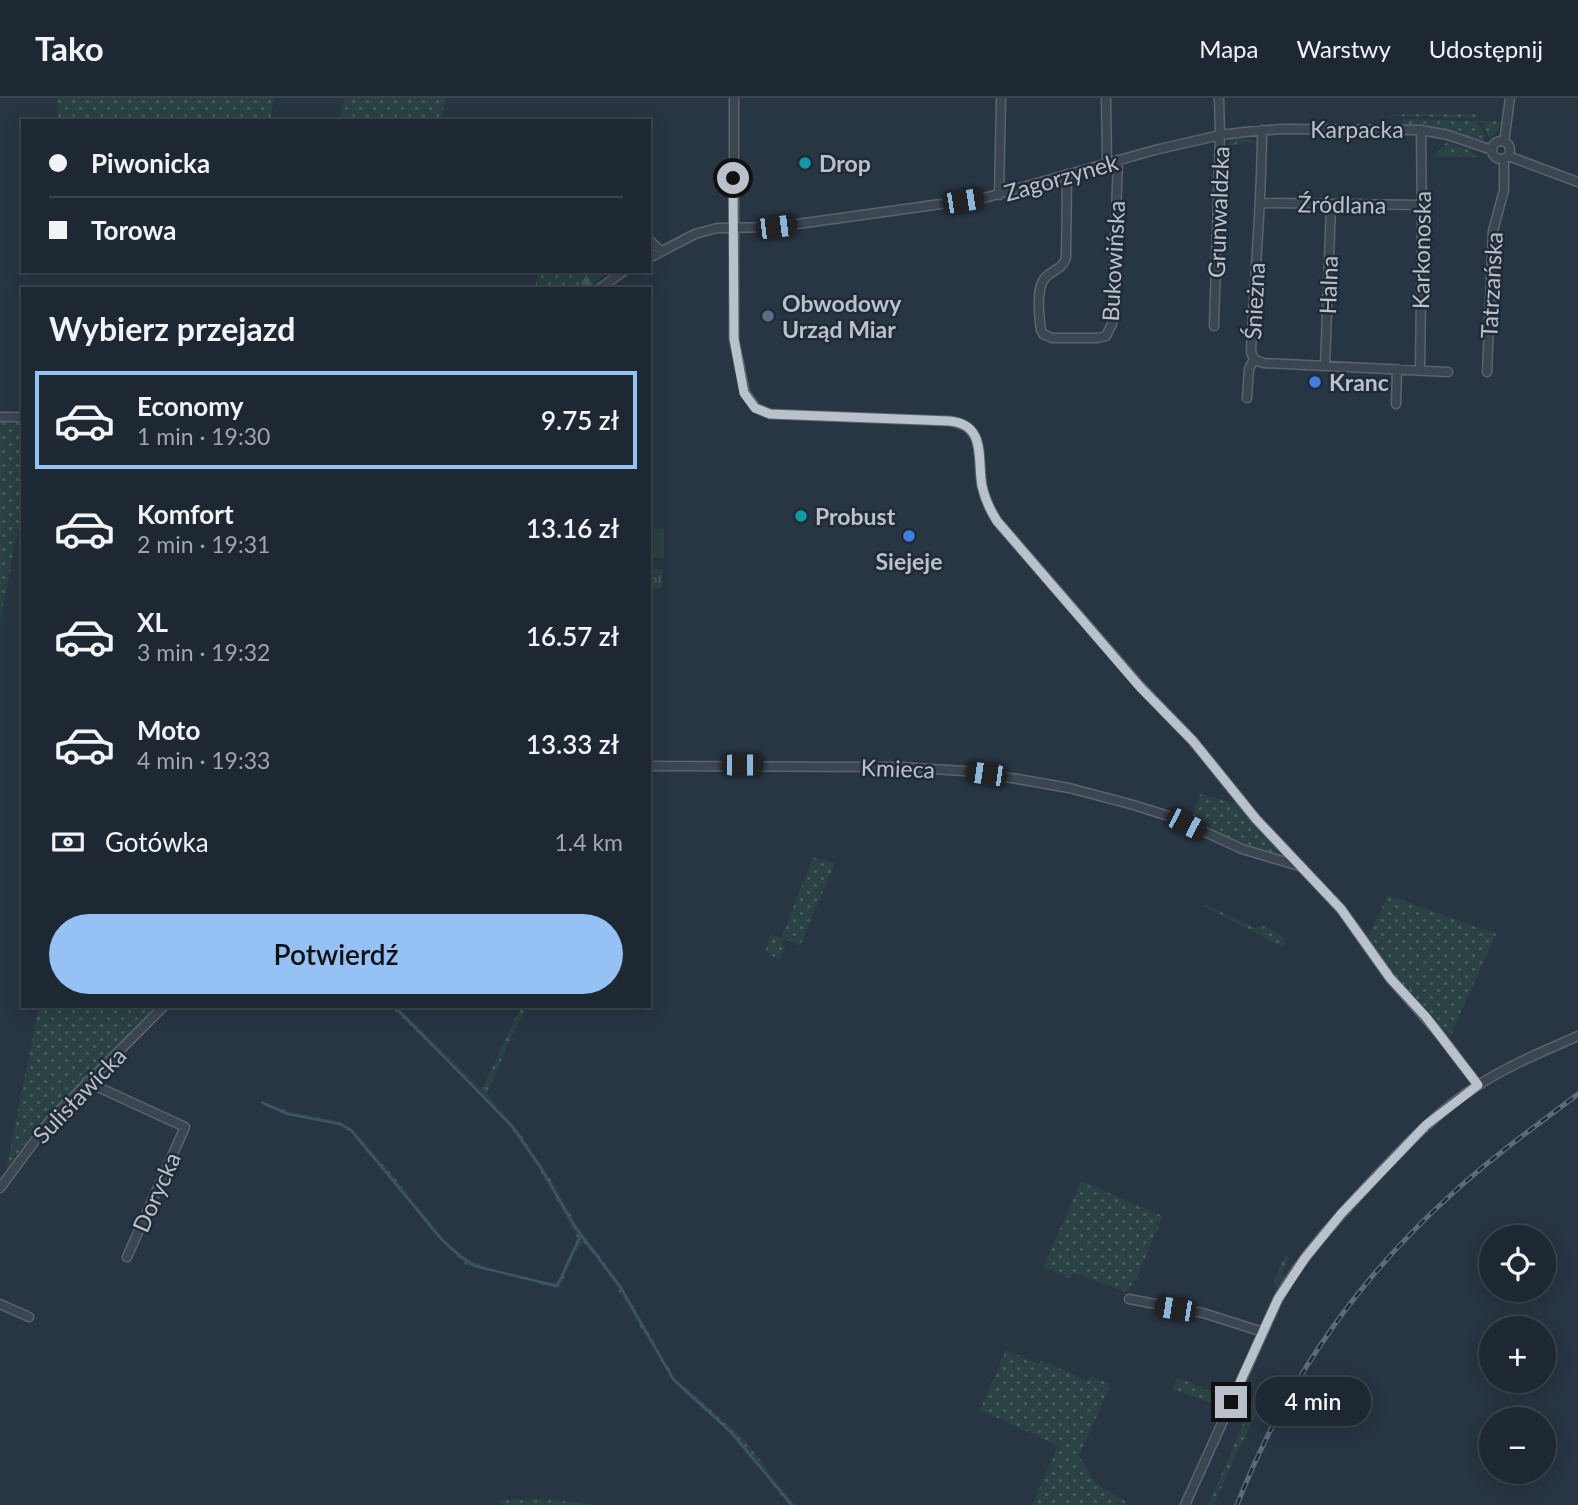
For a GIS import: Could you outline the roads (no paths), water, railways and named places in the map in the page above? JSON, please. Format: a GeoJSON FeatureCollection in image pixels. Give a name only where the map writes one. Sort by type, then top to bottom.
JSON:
{"type":"FeatureCollection","features":[{"type":"Feature","properties":{"kind":"street"},"geometry":{"type":"LineString","coordinates":[[734,98],[734,339],[741,381],[749,402],[755,408],[770,414],[949,421],[968,427],[977,439],[985,499],[997,521],[1140,687],[1193,741],[1238,798],[1347,915],[1390,978],[1432,1024],[1478,1085]]}},
{"type":"Feature","properties":{"kind":"street"},"geometry":{"type":"LineString","coordinates":[[999,195],[1001,98]]}},
{"type":"Feature","properties":{"kind":"street"},"geometry":{"type":"LineString","coordinates":[[1106,98],[1107,163]]}},
{"type":"Feature","properties":{"kind":"street","name":"Grunwaldzka"},"geometry":{"type":"LineString","coordinates":[[1214,326],[1219,98]]}},
{"type":"Feature","properties":{"kind":"street"},"geometry":{"type":"LineString","coordinates":[[1504,142],[1510,98]]}},
{"type":"Feature","properties":{"kind":"street","name":"Karpacka"},"geometry":{"type":"LineString","coordinates":[[1220,135],[1262,130],[1421,130],[1448,135],[1492,149]]}},
{"type":"Feature","properties":{"kind":"street","name":"Śnieżna"},"geometry":{"type":"LineString","coordinates":[[1262,130],[1261,203],[1251,352],[1254,359],[1263,363],[1448,372]]}},
{"type":"Feature","properties":{"kind":"street","name":"Karkonoska"},"geometry":{"type":"LineString","coordinates":[[1420,370],[1421,130]]}},
{"type":"Feature","properties":{"kind":"street","name":"Zagorzynek"},"geometry":{"type":"LineString","coordinates":[[733,227],[776,227],[999,195],[1118,160],[1220,135]]}},
{"type":"Feature","properties":{"kind":"street"},"geometry":{"type":"LineString","coordinates":[[1506,157],[1510,148],[1504,142],[1496,142],[1492,149],[1497,158],[1506,157],[1578,182]]}},
{"type":"Feature","properties":{"kind":"street","name":"Tatrzańska"},"geometry":{"type":"LineString","coordinates":[[1488,372],[1493,230],[1504,190],[1506,157]]}},
{"type":"Feature","properties":{"kind":"street","name":"Bukowińska"},"geometry":{"type":"LineString","coordinates":[[1067,174],[1066,258],[1063,266],[1042,282],[1041,330],[1052,338],[1102,338],[1109,332],[1112,324],[1118,160]]}},
{"type":"Feature","properties":{"kind":"street","name":"Źródlana"},"geometry":{"type":"LineString","coordinates":[[1261,203],[1422,205]]}},
{"type":"Feature","properties":{"kind":"street","name":"Halna"},"geometry":{"type":"LineString","coordinates":[[1325,366],[1331,204]]}},
{"type":"Feature","properties":{"kind":"street"},"geometry":{"type":"LineString","coordinates":[[651,257],[702,231],[733,227]]}},
{"type":"Feature","properties":{"kind":"street"},"geometry":{"type":"LineString","coordinates":[[651,242],[661,251]]}},
{"type":"Feature","properties":{"kind":"street"},"geometry":{"type":"LineString","coordinates":[[602,287],[621,273]]}},
{"type":"Feature","properties":{"kind":"street"},"geometry":{"type":"LineString","coordinates":[[1247,398],[1249,369],[1254,359]]}},
{"type":"Feature","properties":{"kind":"street"},"geometry":{"type":"LineString","coordinates":[[1396,404],[1397,369]]}},
{"type":"Feature","properties":{"kind":"street"},"geometry":{"type":"LineString","coordinates":[[0,417],[21,417]]}},
{"type":"Feature","properties":{"kind":"street","name":"Kmieca"},"geometry":{"type":"LineString","coordinates":[[651,766],[900,767],[964,771],[1018,779],[1089,792],[1163,814],[1234,846],[1299,866]]}},
{"type":"Feature","properties":{"kind":"street","name":"Sulisławicka"},"geometry":{"type":"LineString","coordinates":[[0,1188],[37,1136],[162,1008]]}},
{"type":"Feature","properties":{"kind":"street"},"geometry":{"type":"LineString","coordinates":[[1185,1505],[1263,1332],[1291,1278],[1341,1214],[1434,1117],[1478,1085],[1527,1059],[1578,1037]]}},
{"type":"Feature","properties":{"kind":"street","name":"Dorycka"},"geometry":{"type":"LineString","coordinates":[[87,1082],[186,1127],[127,1257]]}},
{"type":"Feature","properties":{"kind":"street"},"geometry":{"type":"LineString","coordinates":[[1129,1299],[1203,1314],[1263,1332]]}},
{"type":"Feature","properties":{"kind":"street"},"geometry":{"type":"LineString","coordinates":[[0,1304],[29,1317]]}},
{"type":"Feature","properties":{"kind":"waterway"},"geometry":{"type":"LineString","coordinates":[[396,1008],[512,1126],[541,1168],[575,1227],[621,1288],[673,1379],[731,1432],[792,1505]]}},
{"type":"Feature","properties":{"kind":"waterway"},"geometry":{"type":"LineString","coordinates":[[265,1104],[288,1114],[340,1124],[351,1130],[443,1241],[475,1266],[557,1286],[581,1235]]}},
{"type":"Feature","properties":{"kind":"railway"},"geometry":{"type":"LineString","coordinates":[[1237,1505],[1277,1418],[1301,1376],[1327,1336],[1385,1261],[1453,1193],[1578,1094]]}},
{"type":"Feature","properties":{"kind":"place","name":"Drop"},"geometry":{"type":"Point","coordinates":[805,163]}},
{"type":"Feature","properties":{"kind":"place","name":"Obwodowy Urząd Miar"},"geometry":{"type":"Point","coordinates":[768,316]}},
{"type":"Feature","properties":{"kind":"place","name":"Kranc"},"geometry":{"type":"Point","coordinates":[1315,382]}},
{"type":"Feature","properties":{"kind":"place","name":"Probust"},"geometry":{"type":"Point","coordinates":[801,516]}},
{"type":"Feature","properties":{"kind":"place","name":"Siejeje"},"geometry":{"type":"Point","coordinates":[909,536]}}]}
